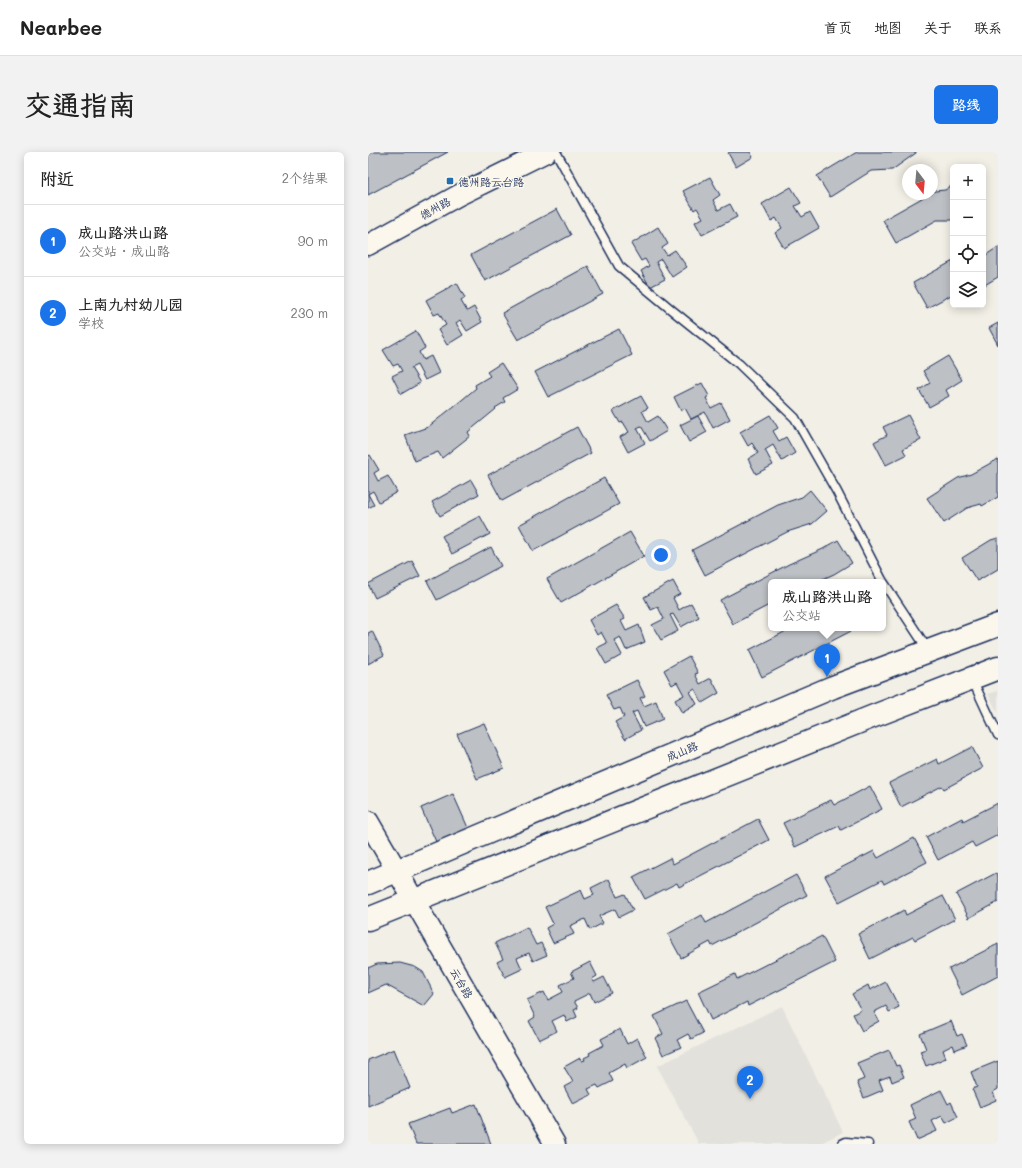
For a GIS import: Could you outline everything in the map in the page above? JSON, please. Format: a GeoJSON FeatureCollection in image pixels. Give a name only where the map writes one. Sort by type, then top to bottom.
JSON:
{"type":"FeatureCollection","features":[{"type":"Feature","properties":{"kind":"main road","name":"成山路"},"geometry":{"type":"LineString","coordinates":[[368,883],[832,687],[998,625]]}},
{"type":"Feature","properties":{"kind":"main road"},"geometry":{"type":"LineString","coordinates":[[368,919],[998,668]]}},
{"type":"Feature","properties":{"kind":"street","name":"德州路"},"geometry":{"type":"LineString","coordinates":[[368,245],[459,195],[546,152]]}},
{"type":"Feature","properties":{"kind":"street","name":"云台路"},"geometry":{"type":"LineString","coordinates":[[368,821],[555,1144]]}},
{"type":"Feature","properties":{"kind":"lane"},"geometry":{"type":"LineString","coordinates":[[556,152],[619,266],[739,364],[795,418],[837,492],[881,579]]}},
{"type":"Feature","properties":{"kind":"lane"},"geometry":{"type":"LineString","coordinates":[[886,586],[928,650]]}},
{"type":"Feature","properties":{"kind":"lane"},"geometry":{"type":"LineString","coordinates":[[971,678],[998,735]]}},
{"type":"Feature","properties":{"kind":"lane"},"geometry":{"type":"LineString","coordinates":[[842,1144],[846,1142],[868,1144]]}},
{"type":"Feature","properties":{"kind":"shaded area"},"geometry":{"type":"Polygon","coordinates":[[[998,691],[998,713],[988,694],[998,691]]]}},
{"type":"Feature","properties":{"kind":"shaded area"},"geometry":{"type":"Polygon","coordinates":[[[782,1006],[843,1132],[819,1144],[699,1144],[657,1066],[782,1006]]]}},
{"type":"Feature","properties":{"kind":"building"},"geometry":{"type":"Polygon","coordinates":[[[374,152],[448,152],[368,195],[368,155],[374,152]]]}},
{"type":"Feature","properties":{"kind":"building"},"geometry":{"type":"Polygon","coordinates":[[[750,152],[753,157],[736,167],[728,153],[750,152]]]}},
{"type":"Feature","properties":{"kind":"building"},"geometry":{"type":"Polygon","coordinates":[[[857,152],[916,153],[892,170],[871,171],[830,197],[817,176],[857,152]]]}},
{"type":"Feature","properties":{"kind":"building"},"geometry":{"type":"Polygon","coordinates":[[[710,177],[720,195],[713,200],[718,210],[730,204],[737,217],[702,235],[695,222],[703,218],[697,208],[694,210],[683,191],[710,177]]]}},
{"type":"Feature","properties":{"kind":"building"},"geometry":{"type":"Polygon","coordinates":[[[791,187],[801,203],[795,206],[802,217],[810,212],[819,228],[784,248],[775,233],[782,228],[776,218],[771,221],[762,204],[791,187]]]}},
{"type":"Feature","properties":{"kind":"building"},"geometry":{"type":"Polygon","coordinates":[[[950,187],[950,220],[937,220],[896,243],[883,220],[918,200],[938,200],[938,191],[945,190],[950,187]]]}},
{"type":"Feature","properties":{"kind":"building"},"geometry":{"type":"Polygon","coordinates":[[[557,209],[571,235],[485,281],[471,255],[557,209]]]}},
{"type":"Feature","properties":{"kind":"building"},"geometry":{"type":"Polygon","coordinates":[[[658,227],[668,244],[662,248],[667,255],[675,250],[687,267],[672,277],[661,259],[656,262],[665,279],[650,287],[641,271],[649,266],[645,259],[641,261],[631,244],[658,227]]]}},
{"type":"Feature","properties":{"kind":"building"},"geometry":{"type":"Polygon","coordinates":[[[998,247],[998,277],[986,284],[986,272],[986,255],[998,247]]]}},
{"type":"Feature","properties":{"kind":"building"},"geometry":{"type":"Polygon","coordinates":[[[950,263],[950,296],[927,308],[913,283],[950,263]]]}},
{"type":"Feature","properties":{"kind":"building"},"geometry":{"type":"Polygon","coordinates":[[[588,266],[603,294],[518,340],[502,313],[588,266]]]}},
{"type":"Feature","properties":{"kind":"building"},"geometry":{"type":"Polygon","coordinates":[[[457,283],[465,298],[461,301],[467,311],[474,307],[482,322],[467,331],[460,320],[456,323],[463,335],[447,345],[438,330],[446,325],[439,313],[434,315],[426,300],[457,283]]]}},
{"type":"Feature","properties":{"kind":"building"},"geometry":{"type":"Polygon","coordinates":[[[998,323],[998,345],[989,328],[998,323]]]}},
{"type":"Feature","properties":{"kind":"building"},"geometry":{"type":"Polygon","coordinates":[[[619,329],[632,355],[548,397],[535,372],[619,329]]]}},
{"type":"Feature","properties":{"kind":"building"},"geometry":{"type":"Polygon","coordinates":[[[416,331],[425,348],[419,352],[423,360],[431,356],[439,373],[425,380],[417,365],[411,368],[420,383],[401,394],[392,376],[402,371],[398,364],[393,366],[383,350],[416,331]]]}},
{"type":"Feature","properties":{"kind":"building"},"geometry":{"type":"Polygon","coordinates":[[[948,356],[962,380],[946,390],[949,396],[929,407],[919,390],[930,383],[923,371],[948,356]]]}},
{"type":"Feature","properties":{"kind":"building"},"geometry":{"type":"Polygon","coordinates":[[[501,363],[518,389],[503,398],[505,402],[495,408],[496,409],[468,432],[470,436],[442,458],[438,452],[415,461],[405,435],[428,427],[476,388],[475,385],[490,376],[487,372],[501,363]]]}},
{"type":"Feature","properties":{"kind":"building"},"geometry":{"type":"Polygon","coordinates":[[[702,383],[709,396],[706,398],[711,408],[721,403],[730,419],[713,428],[705,412],[691,419],[685,408],[681,411],[674,397],[702,383]]]}},
{"type":"Feature","properties":{"kind":"building"},"geometry":{"type":"Polygon","coordinates":[[[641,396],[648,408],[642,411],[648,422],[658,416],[667,431],[650,441],[641,426],[637,428],[645,443],[628,452],[620,437],[629,432],[623,422],[620,423],[613,411],[641,396]]]}},
{"type":"Feature","properties":{"kind":"building"},"geometry":{"type":"Polygon","coordinates":[[[770,415],[778,428],[773,431],[779,441],[786,437],[795,453],[782,461],[773,445],[765,450],[773,465],[756,474],[748,459],[758,453],[752,443],[748,446],[740,432],[770,415]]]}},
{"type":"Feature","properties":{"kind":"building"},"geometry":{"type":"Polygon","coordinates":[[[908,415],[921,440],[903,449],[906,455],[886,465],[874,442],[887,435],[883,427],[908,415]]]}},
{"type":"Feature","properties":{"kind":"building"},"geometry":{"type":"Polygon","coordinates":[[[698,416],[707,432],[689,442],[680,425],[698,416]]]}},
{"type":"Feature","properties":{"kind":"building"},"geometry":{"type":"Polygon","coordinates":[[[577,427],[591,453],[502,501],[488,475],[577,427]]]}},
{"type":"Feature","properties":{"kind":"building"},"geometry":{"type":"Polygon","coordinates":[[[370,455],[379,470],[374,473],[378,481],[388,476],[397,492],[379,502],[373,491],[368,494],[368,456],[370,455]]]}},
{"type":"Feature","properties":{"kind":"building"},"geometry":{"type":"Polygon","coordinates":[[[998,459],[998,497],[982,506],[981,504],[967,508],[944,523],[927,498],[958,478],[971,474],[998,459]]]}},
{"type":"Feature","properties":{"kind":"building"},"geometry":{"type":"Polygon","coordinates":[[[604,478],[619,504],[533,551],[519,525],[604,478]]]}},
{"type":"Feature","properties":{"kind":"building"},"geometry":{"type":"Polygon","coordinates":[[[471,480],[479,494],[440,516],[432,502],[471,480]]]}},
{"type":"Feature","properties":{"kind":"building"},"geometry":{"type":"Polygon","coordinates":[[[810,490],[827,511],[812,524],[787,532],[705,575],[692,550],[778,505],[802,497],[810,490]]]}},
{"type":"Feature","properties":{"kind":"building"},"geometry":{"type":"Polygon","coordinates":[[[368,494],[374,505],[368,508],[368,494]]]}},
{"type":"Feature","properties":{"kind":"building"},"geometry":{"type":"Polygon","coordinates":[[[480,516],[490,534],[452,554],[442,536],[480,516]]]}},
{"type":"Feature","properties":{"kind":"building"},"geometry":{"type":"Polygon","coordinates":[[[630,532],[644,556],[561,603],[547,579],[630,532]]]}},
{"type":"Feature","properties":{"kind":"building"},"geometry":{"type":"Polygon","coordinates":[[[998,538],[998,569],[977,581],[962,558],[991,540],[998,538]]]}},
{"type":"Feature","properties":{"kind":"building"},"geometry":{"type":"Polygon","coordinates":[[[838,540],[852,563],[823,579],[768,579],[768,606],[733,624],[720,600],[789,564],[823,549],[838,540]]]}},
{"type":"Feature","properties":{"kind":"building"},"geometry":{"type":"Polygon","coordinates":[[[491,547],[501,566],[437,600],[427,581],[491,547]]]}},
{"type":"Feature","properties":{"kind":"building"},"geometry":{"type":"Polygon","coordinates":[[[412,561],[420,576],[375,598],[368,584],[412,561]]]}},
{"type":"Feature","properties":{"kind":"building"},"geometry":{"type":"Polygon","coordinates":[[[673,581],[680,594],[673,598],[679,610],[691,603],[699,617],[681,627],[673,614],[670,615],[678,631],[661,640],[652,625],[664,619],[658,607],[651,610],[644,597],[673,581]]]}},
{"type":"Feature","properties":{"kind":"building"},"geometry":{"type":"Polygon","coordinates":[[[616,605],[625,619],[621,621],[626,631],[639,625],[645,642],[626,650],[620,637],[614,640],[622,655],[606,664],[597,648],[607,643],[601,632],[597,635],[589,620],[616,605]]]}},
{"type":"Feature","properties":{"kind":"building"},"geometry":{"type":"Polygon","coordinates":[[[372,631],[384,655],[368,664],[368,633],[372,631]]]}},
{"type":"Feature","properties":{"kind":"building"},"geometry":{"type":"Polygon","coordinates":[[[786,631],[851,631],[762,677],[749,650],[786,631]]]}},
{"type":"Feature","properties":{"kind":"building"},"geometry":{"type":"Polygon","coordinates":[[[689,656],[698,673],[695,674],[700,684],[711,678],[719,693],[702,703],[695,689],[690,692],[697,704],[682,713],[675,700],[684,695],[677,682],[672,685],[664,670],[689,656]]]}},
{"type":"Feature","properties":{"kind":"building"},"geometry":{"type":"Polygon","coordinates":[[[637,680],[645,696],[640,698],[644,706],[656,701],[663,719],[644,727],[637,711],[632,713],[641,730],[625,739],[615,722],[624,717],[620,708],[614,710],[606,695],[637,680]]]}},
{"type":"Feature","properties":{"kind":"building"},"geometry":{"type":"Polygon","coordinates":[[[484,723],[504,768],[477,779],[457,734],[484,723]]]}},
{"type":"Feature","properties":{"kind":"building"},"geometry":{"type":"Polygon","coordinates":[[[972,747],[983,768],[944,789],[942,786],[901,807],[889,783],[937,759],[939,764],[972,747]]]}},
{"type":"Feature","properties":{"kind":"building"},"geometry":{"type":"Polygon","coordinates":[[[870,786],[882,809],[841,830],[839,826],[795,847],[783,823],[831,800],[834,805],[870,786]]]}},
{"type":"Feature","properties":{"kind":"building"},"geometry":{"type":"Polygon","coordinates":[[[453,794],[469,830],[437,844],[421,808],[453,794]]]}},
{"type":"Feature","properties":{"kind":"building"},"geometry":{"type":"Polygon","coordinates":[[[998,803],[998,835],[975,847],[972,842],[938,860],[926,837],[962,818],[963,821],[998,803]]]}},
{"type":"Feature","properties":{"kind":"building"},"geometry":{"type":"Polygon","coordinates":[[[758,819],[769,840],[679,887],[677,883],[645,899],[633,877],[670,858],[673,864],[758,819]]]}},
{"type":"Feature","properties":{"kind":"building"},"geometry":{"type":"Polygon","coordinates":[[[914,838],[927,862],[884,884],[882,880],[839,902],[825,876],[874,851],[878,858],[914,838]]]}},
{"type":"Feature","properties":{"kind":"building"},"geometry":{"type":"Polygon","coordinates":[[[996,873],[998,876],[998,902],[969,918],[956,894],[996,873]]]}},
{"type":"Feature","properties":{"kind":"building"},"geometry":{"type":"Polygon","coordinates":[[[796,875],[807,895],[712,946],[710,942],[681,958],[668,934],[702,915],[706,923],[796,875]]]}},
{"type":"Feature","properties":{"kind":"building"},"geometry":{"type":"Polygon","coordinates":[[[609,879],[617,897],[625,894],[633,910],[619,917],[615,909],[599,916],[603,923],[590,930],[585,919],[570,926],[574,934],[553,943],[546,928],[553,924],[545,907],[581,890],[585,899],[594,895],[591,888],[609,879]]]}},
{"type":"Feature","properties":{"kind":"building"},"geometry":{"type":"Polygon","coordinates":[[[943,896],[955,919],[915,940],[913,937],[870,959],[858,934],[904,910],[906,915],[943,896]]]}},
{"type":"Feature","properties":{"kind":"building"},"geometry":{"type":"Polygon","coordinates":[[[527,927],[536,945],[541,943],[547,955],[533,961],[529,953],[517,958],[522,969],[505,977],[497,962],[503,959],[495,943],[527,927]]]}},
{"type":"Feature","properties":{"kind":"building"},"geometry":{"type":"Polygon","coordinates":[[[822,936],[835,962],[748,1006],[747,1002],[711,1020],[698,992],[735,974],[737,979],[822,936]]]}},
{"type":"Feature","properties":{"kind":"building"},"geometry":{"type":"Polygon","coordinates":[[[998,944],[998,976],[962,995],[949,969],[998,944]]]}},
{"type":"Feature","properties":{"kind":"building"},"geometry":{"type":"Polygon","coordinates":[[[590,962],[597,976],[592,979],[594,982],[604,977],[612,993],[594,1002],[590,993],[574,1001],[578,1008],[574,1010],[577,1017],[567,1022],[564,1015],[552,1021],[557,1031],[539,1040],[529,1021],[535,1017],[527,1000],[544,992],[548,1000],[563,992],[560,985],[574,978],[571,972],[590,962]]]}},
{"type":"Feature","properties":{"kind":"building"},"geometry":{"type":"Polygon","coordinates":[[[400,963],[415,967],[423,972],[434,994],[424,1006],[386,985],[368,993],[368,968],[377,964],[400,963]]]}},
{"type":"Feature","properties":{"kind":"building"},"geometry":{"type":"Polygon","coordinates":[[[886,982],[899,1007],[889,1012],[886,1006],[874,1012],[879,1021],[862,1031],[853,1014],[861,1010],[852,994],[868,985],[870,990],[886,982]]]}},
{"type":"Feature","properties":{"kind":"building"},"geometry":{"type":"Polygon","coordinates":[[[686,1001],[703,1033],[691,1039],[688,1034],[677,1040],[681,1047],[663,1055],[655,1038],[663,1034],[654,1016],[686,1001]]]}},
{"type":"Feature","properties":{"kind":"building"},"geometry":{"type":"Polygon","coordinates":[[[951,1021],[957,1036],[962,1034],[967,1045],[955,1050],[953,1045],[943,1050],[946,1058],[926,1066],[920,1051],[926,1049],[920,1034],[951,1021]]]}},
{"type":"Feature","properties":{"kind":"building"},"geometry":{"type":"Polygon","coordinates":[[[620,1029],[627,1044],[637,1038],[647,1057],[627,1068],[625,1064],[609,1073],[613,1081],[599,1088],[597,1085],[588,1089],[591,1095],[573,1104],[564,1087],[573,1082],[564,1067],[580,1058],[582,1061],[585,1060],[584,1058],[590,1055],[589,1053],[604,1045],[601,1039],[620,1029]]]}},
{"type":"Feature","properties":{"kind":"building"},"geometry":{"type":"Polygon","coordinates":[[[394,1049],[410,1088],[368,1106],[368,1060],[394,1049]]]}},
{"type":"Feature","properties":{"kind":"building"},"geometry":{"type":"Polygon","coordinates":[[[889,1050],[896,1066],[899,1065],[904,1077],[892,1082],[890,1076],[879,1080],[883,1090],[864,1098],[857,1082],[864,1079],[857,1063],[889,1050]]]}},
{"type":"Feature","properties":{"kind":"building"},"geometry":{"type":"Polygon","coordinates":[[[998,1061],[998,1089],[993,1092],[996,1100],[980,1107],[972,1089],[977,1087],[971,1072],[998,1061]]]}},
{"type":"Feature","properties":{"kind":"building"},"geometry":{"type":"Polygon","coordinates":[[[941,1090],[948,1104],[951,1102],[958,1117],[946,1123],[942,1116],[932,1121],[937,1131],[917,1140],[909,1122],[916,1119],[910,1105],[941,1090]]]}},
{"type":"Feature","properties":{"kind":"building"},"geometry":{"type":"Polygon","coordinates":[[[476,1104],[491,1144],[416,1144],[408,1124],[450,1108],[452,1113],[476,1104]]]}},
{"type":"Feature","properties":{"kind":"place","name":"德州路云台路"},"geometry":{"type":"Point","coordinates":[450,181]}},
{"type":"Feature","properties":{"kind":"place","name":"成山路洪山路"},"geometry":{"type":"Point","coordinates":[827,677]}},
{"type":"Feature","properties":{"kind":"place","name":"上南九村幼儿园"},"geometry":{"type":"Point","coordinates":[750,1099]}}]}
